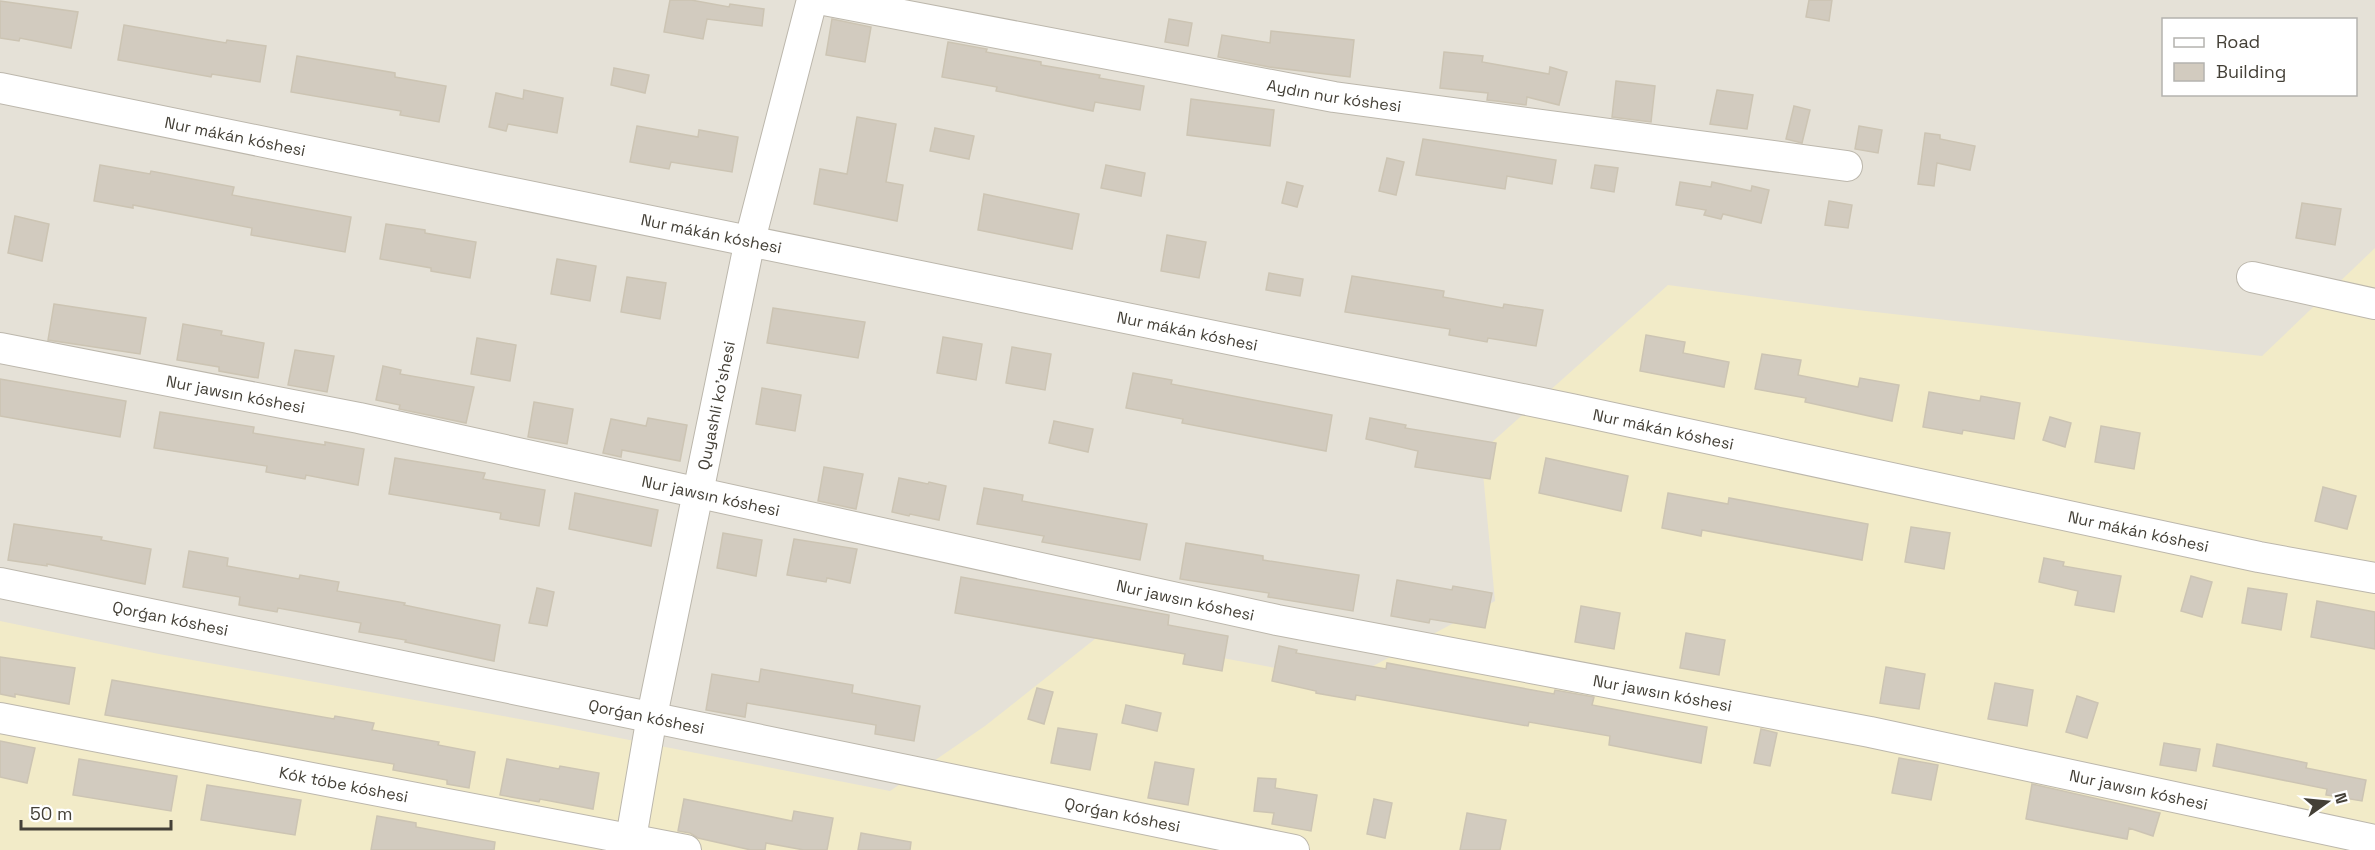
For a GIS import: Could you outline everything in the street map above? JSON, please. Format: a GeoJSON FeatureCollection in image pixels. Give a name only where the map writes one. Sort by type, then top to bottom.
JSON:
{"type":"FeatureCollection","features":[{"type":"Feature","properties":{"kind":"street","name":"Quyashli ko'shesi"},"geometry":{"type":"LineString","coordinates":[[630,844],[652,716],[700,492],[750,240],[812,0]]}},
{"type":"Feature","properties":{"kind":"street","name":"Aydın nur kóshesi"},"geometry":{"type":"LineString","coordinates":[[824,0],[1334,97],[1847,166]]}},
{"type":"Feature","properties":{"kind":"street","name":"Nur mákán kóshesi"},"geometry":{"type":"LineString","coordinates":[[0,88],[1571,409],[2259,556],[2375,578]]}},
{"type":"Feature","properties":{"kind":"street"},"geometry":{"type":"LineString","coordinates":[[2252,276],[2375,304]]}},
{"type":"Feature","properties":{"kind":"street","name":"Nur jawsın kóshesi"},"geometry":{"type":"LineString","coordinates":[[0,348],[359,418],[1277,620],[1870,732],[2375,840]]}},
{"type":"Feature","properties":{"kind":"street","name":"Qorǵan kóshesi"},"geometry":{"type":"LineString","coordinates":[[0,583],[1294,850]]}},
{"type":"Feature","properties":{"kind":"street","name":"Kók tóbe kóshesi"},"geometry":{"type":"LineString","coordinates":[[0,718],[630,844],[686,850]]}},
{"type":"Feature","properties":{"kind":"shaded area"},"geometry":{"type":"Polygon","coordinates":[[[0,0],[2375,0],[2375,850],[0,850],[0,0]]]}},
{"type":"Feature","properties":{"kind":"sand"},"geometry":{"type":"Polygon","coordinates":[[[2375,248],[2375,850],[0,850],[0,621],[159,654],[553,725],[890,791],[985,726],[1100,635],[1345,681],[1495,601],[1481,452],[1668,285],[1840,308],[2262,356],[2375,248]]]}},
{"type":"Feature","properties":{"kind":"building"},"geometry":{"type":"Polygon","coordinates":[[[670,0],[691,0],[729,7],[730,4],[764,9],[762,26],[707,19],[703,39],[664,32],[670,0]]]}},
{"type":"Feature","properties":{"kind":"building"},"geometry":{"type":"Polygon","coordinates":[[[1809,0],[1832,0],[1829,21],[1806,17],[1809,0]]]}},
{"type":"Feature","properties":{"kind":"building"},"geometry":{"type":"Polygon","coordinates":[[[0,1],[78,12],[71,48],[20,38],[19,41],[0,38],[0,1]]]}},
{"type":"Feature","properties":{"kind":"building"},"geometry":{"type":"Polygon","coordinates":[[[832,19],[871,27],[865,62],[826,55],[832,19]]]}},
{"type":"Feature","properties":{"kind":"building"},"geometry":{"type":"Polygon","coordinates":[[[1169,19],[1192,23],[1188,46],[1165,42],[1169,19]]]}},
{"type":"Feature","properties":{"kind":"building"},"geometry":{"type":"Polygon","coordinates":[[[124,25],[226,43],[227,40],[266,46],[260,82],[212,74],[211,77],[118,60],[124,25]]]}},
{"type":"Feature","properties":{"kind":"building"},"geometry":{"type":"Polygon","coordinates":[[[1271,31],[1354,40],[1350,77],[1269,67],[1218,57],[1222,35],[1270,43],[1271,31]]]}},
{"type":"Feature","properties":{"kind":"building"},"geometry":{"type":"Polygon","coordinates":[[[948,42],[1041,62],[1041,65],[1100,75],[1099,78],[1144,86],[1140,110],[1095,102],[1093,111],[996,91],[997,87],[942,77],[948,42]]]}},
{"type":"Feature","properties":{"kind":"building"},"geometry":{"type":"Polygon","coordinates":[[[1444,52],[1483,56],[1482,62],[1549,74],[1550,67],[1567,72],[1559,105],[1527,97],[1526,105],[1487,100],[1488,93],[1440,88],[1444,52]]]}},
{"type":"Feature","properties":{"kind":"building"},"geometry":{"type":"Polygon","coordinates":[[[297,56],[395,73],[395,77],[446,86],[439,122],[400,115],[401,111],[291,92],[297,56]]]}},
{"type":"Feature","properties":{"kind":"building"},"geometry":{"type":"Polygon","coordinates":[[[614,68],[649,75],[645,93],[611,85],[614,68]]]}},
{"type":"Feature","properties":{"kind":"building"},"geometry":{"type":"Polygon","coordinates":[[[1616,81],[1655,86],[1651,122],[1612,117],[1616,81]]]}},
{"type":"Feature","properties":{"kind":"building"},"geometry":{"type":"Polygon","coordinates":[[[524,90],[563,98],[557,133],[508,124],[506,131],[489,127],[496,93],[523,99],[524,90]]]}},
{"type":"Feature","properties":{"kind":"building"},"geometry":{"type":"Polygon","coordinates":[[[1717,90],[1753,95],[1747,129],[1710,124],[1717,90]]]}},
{"type":"Feature","properties":{"kind":"building"},"geometry":{"type":"Polygon","coordinates":[[[1191,99],[1274,110],[1270,146],[1187,135],[1191,99]]]}},
{"type":"Feature","properties":{"kind":"building"},"geometry":{"type":"Polygon","coordinates":[[[1794,106],[1810,110],[1802,143],[1786,139],[1794,106]]]}},
{"type":"Feature","properties":{"kind":"building"},"geometry":{"type":"Polygon","coordinates":[[[857,117],[896,124],[886,182],[903,185],[897,221],[814,204],[820,169],[847,174],[857,117]]]}},
{"type":"Feature","properties":{"kind":"building"},"geometry":{"type":"Polygon","coordinates":[[[637,126],[698,137],[699,130],[738,137],[732,172],[671,162],[669,169],[630,162],[637,126]]]}},
{"type":"Feature","properties":{"kind":"building"},"geometry":{"type":"Polygon","coordinates":[[[1859,126],[1882,130],[1878,153],[1855,149],[1859,126]]]}},
{"type":"Feature","properties":{"kind":"building"},"geometry":{"type":"Polygon","coordinates":[[[935,128],[974,136],[969,159],[930,151],[935,128]]]}},
{"type":"Feature","properties":{"kind":"building"},"geometry":{"type":"Polygon","coordinates":[[[1925,133],[1940,135],[1940,139],[1975,146],[1970,170],[1937,163],[1934,186],[1918,184],[1925,133]]]}},
{"type":"Feature","properties":{"kind":"building"},"geometry":{"type":"Polygon","coordinates":[[[1423,139],[1556,160],[1552,184],[1507,176],[1505,189],[1416,175],[1423,139]]]}},
{"type":"Feature","properties":{"kind":"building"},"geometry":{"type":"Polygon","coordinates":[[[1387,158],[1404,162],[1396,195],[1379,191],[1387,158]]]}},
{"type":"Feature","properties":{"kind":"building"},"geometry":{"type":"Polygon","coordinates":[[[100,165],[150,174],[151,171],[234,187],[232,195],[351,217],[345,252],[251,235],[252,228],[133,205],[133,208],[94,201],[100,165]]]}},
{"type":"Feature","properties":{"kind":"building"},"geometry":{"type":"Polygon","coordinates":[[[1106,165],[1145,173],[1141,196],[1101,188],[1106,165]]]}},
{"type":"Feature","properties":{"kind":"building"},"geometry":{"type":"Polygon","coordinates":[[[1595,165],[1618,168],[1614,192],[1591,188],[1595,165]]]}},
{"type":"Feature","properties":{"kind":"building"},"geometry":{"type":"Polygon","coordinates":[[[1287,182],[1303,186],[1297,207],[1282,203],[1287,182]]]}},
{"type":"Feature","properties":{"kind":"building"},"geometry":{"type":"Polygon","coordinates":[[[1680,182],[1711,187],[1712,182],[1751,191],[1752,186],[1769,190],[1761,223],[1723,214],[1721,219],[1704,215],[1706,210],[1676,205],[1680,182]]]}},
{"type":"Feature","properties":{"kind":"building"},"geometry":{"type":"Polygon","coordinates":[[[984,194],[1079,214],[1072,249],[978,230],[984,194]]]}},
{"type":"Feature","properties":{"kind":"building"},"geometry":{"type":"Polygon","coordinates":[[[1829,201],[1852,205],[1848,228],[1825,225],[1829,201]]]}},
{"type":"Feature","properties":{"kind":"building"},"geometry":{"type":"Polygon","coordinates":[[[2302,203],[2341,209],[2335,245],[2296,238],[2302,203]]]}},
{"type":"Feature","properties":{"kind":"building"},"geometry":{"type":"Polygon","coordinates":[[[15,216],[49,224],[42,261],[8,253],[15,216]]]}},
{"type":"Feature","properties":{"kind":"building"},"geometry":{"type":"Polygon","coordinates":[[[386,224],[476,242],[470,278],[380,259],[386,224]]]}},
{"type":"Feature","properties":{"kind":"building"},"geometry":{"type":"Polygon","coordinates":[[[1167,235],[1206,242],[1199,278],[1161,271],[1167,235]]]}},
{"type":"Feature","properties":{"kind":"building"},"geometry":{"type":"Polygon","coordinates":[[[557,259],[596,266],[590,301],[551,294],[557,259]]]}},
{"type":"Feature","properties":{"kind":"building"},"geometry":{"type":"Polygon","coordinates":[[[1269,273],[1303,279],[1300,296],[1266,290],[1269,273]]]}},
{"type":"Feature","properties":{"kind":"building"},"geometry":{"type":"Polygon","coordinates":[[[1352,276],[1444,291],[1443,297],[1503,308],[1504,304],[1543,310],[1536,346],[1488,338],[1487,342],[1449,335],[1450,329],[1345,312],[1352,276]]]}},
{"type":"Feature","properties":{"kind":"building"},"geometry":{"type":"Polygon","coordinates":[[[627,277],[666,283],[660,319],[621,312],[627,277]]]}},
{"type":"Feature","properties":{"kind":"building"},"geometry":{"type":"Polygon","coordinates":[[[54,304],[146,318],[140,354],[48,340],[54,304]]]}},
{"type":"Feature","properties":{"kind":"building"},"geometry":{"type":"Polygon","coordinates":[[[773,308],[865,322],[858,358],[767,343],[773,308]]]}},
{"type":"Feature","properties":{"kind":"building"},"geometry":{"type":"Polygon","coordinates":[[[183,324],[222,331],[221,335],[264,343],[258,378],[219,371],[219,367],[177,360],[183,324]]]}},
{"type":"Feature","properties":{"kind":"building"},"geometry":{"type":"Polygon","coordinates":[[[1646,335],[1685,342],[1683,353],[1729,362],[1724,387],[1640,371],[1646,335]]]}},
{"type":"Feature","properties":{"kind":"building"},"geometry":{"type":"Polygon","coordinates":[[[943,337],[982,344],[976,380],[937,373],[943,337]]]}},
{"type":"Feature","properties":{"kind":"building"},"geometry":{"type":"Polygon","coordinates":[[[477,338],[516,345],[510,381],[471,374],[477,338]]]}},
{"type":"Feature","properties":{"kind":"building"},"geometry":{"type":"Polygon","coordinates":[[[1012,347],[1051,354],[1045,390],[1006,383],[1012,347]]]}},
{"type":"Feature","properties":{"kind":"building"},"geometry":{"type":"Polygon","coordinates":[[[295,350],[334,356],[327,392],[288,385],[295,350]]]}},
{"type":"Feature","properties":{"kind":"building"},"geometry":{"type":"Polygon","coordinates":[[[1762,354],[1801,360],[1798,375],[1858,387],[1860,378],[1899,385],[1892,421],[1805,402],[1806,398],[1755,389],[1762,354]]]}},
{"type":"Feature","properties":{"kind":"building"},"geometry":{"type":"Polygon","coordinates":[[[383,366],[401,370],[400,374],[474,387],[466,423],[399,409],[400,405],[376,400],[383,366]]]}},
{"type":"Feature","properties":{"kind":"building"},"geometry":{"type":"Polygon","coordinates":[[[1133,373],[1172,380],[1171,384],[1332,415],[1326,451],[1182,423],[1183,419],[1126,408],[1133,373]]]}},
{"type":"Feature","properties":{"kind":"building"},"geometry":{"type":"Polygon","coordinates":[[[0,379],[126,401],[120,437],[0,416],[0,379]]]}},
{"type":"Feature","properties":{"kind":"building"},"geometry":{"type":"Polygon","coordinates":[[[762,388],[801,395],[795,431],[756,424],[762,388]]]}},
{"type":"Feature","properties":{"kind":"building"},"geometry":{"type":"Polygon","coordinates":[[[1929,392],[1980,401],[1981,396],[2020,403],[2014,439],[1963,430],[1962,434],[1923,427],[1929,392]]]}},
{"type":"Feature","properties":{"kind":"building"},"geometry":{"type":"Polygon","coordinates":[[[534,402],[573,409],[567,444],[528,437],[534,402]]]}},
{"type":"Feature","properties":{"kind":"building"},"geometry":{"type":"Polygon","coordinates":[[[160,412],[254,427],[253,433],[364,449],[358,485],[306,475],[305,479],[266,472],[267,466],[154,448],[160,412]]]}},
{"type":"Feature","properties":{"kind":"building"},"geometry":{"type":"Polygon","coordinates":[[[2050,417],[2071,423],[2065,447],[2043,440],[2050,417]]]}},
{"type":"Feature","properties":{"kind":"building"},"geometry":{"type":"Polygon","coordinates":[[[648,418],[687,425],[680,461],[622,450],[621,457],[603,453],[611,419],[646,426],[648,418]]]}},
{"type":"Feature","properties":{"kind":"building"},"geometry":{"type":"Polygon","coordinates":[[[1370,418],[1406,425],[1405,428],[1496,443],[1490,479],[1415,467],[1418,451],[1366,439],[1370,418]]]}},
{"type":"Feature","properties":{"kind":"building"},"geometry":{"type":"Polygon","coordinates":[[[1054,421],[1093,429],[1088,452],[1049,443],[1054,421]]]}},
{"type":"Feature","properties":{"kind":"building"},"geometry":{"type":"Polygon","coordinates":[[[2101,426],[2140,433],[2134,469],[2095,462],[2101,426]]]}},
{"type":"Feature","properties":{"kind":"building"},"geometry":{"type":"Polygon","coordinates":[[[395,458],[485,473],[483,479],[545,490],[539,526],[500,519],[501,513],[389,494],[395,458]]]}},
{"type":"Feature","properties":{"kind":"building"},"geometry":{"type":"Polygon","coordinates":[[[1546,458],[1628,476],[1621,511],[1539,493],[1546,458]]]}},
{"type":"Feature","properties":{"kind":"building"},"geometry":{"type":"Polygon","coordinates":[[[824,467],[863,474],[856,509],[818,501],[824,467]]]}},
{"type":"Feature","properties":{"kind":"building"},"geometry":{"type":"Polygon","coordinates":[[[899,478],[946,486],[939,520],[892,512],[899,478]]]}},
{"type":"Feature","properties":{"kind":"building"},"geometry":{"type":"Polygon","coordinates":[[[2323,487],[2356,496],[2347,529],[2315,521],[2323,487]]]}},
{"type":"Feature","properties":{"kind":"building"},"geometry":{"type":"Polygon","coordinates":[[[984,488],[1023,495],[1022,501],[1147,524],[1140,560],[1042,542],[1044,536],[977,524],[984,488]]]}},
{"type":"Feature","properties":{"kind":"building"},"geometry":{"type":"Polygon","coordinates":[[[575,493],[658,510],[651,546],[569,529],[575,493]]]}},
{"type":"Feature","properties":{"kind":"building"},"geometry":{"type":"Polygon","coordinates":[[[1668,493],[1728,504],[1729,498],[1868,524],[1862,560],[1702,530],[1701,536],[1662,528],[1668,493]]]}},
{"type":"Feature","properties":{"kind":"building"},"geometry":{"type":"Polygon","coordinates":[[[14,524],[102,537],[101,540],[151,549],[145,584],[47,564],[47,566],[8,560],[14,524]]]}},
{"type":"Feature","properties":{"kind":"building"},"geometry":{"type":"Polygon","coordinates":[[[1911,527],[1950,533],[1944,569],[1905,562],[1911,527]]]}},
{"type":"Feature","properties":{"kind":"building"},"geometry":{"type":"Polygon","coordinates":[[[723,533],[762,540],[756,576],[717,568],[723,533]]]}},
{"type":"Feature","properties":{"kind":"building"},"geometry":{"type":"Polygon","coordinates":[[[794,539],[857,549],[850,583],[827,578],[826,582],[787,575],[794,539]]]}},
{"type":"Feature","properties":{"kind":"building"},"geometry":{"type":"Polygon","coordinates":[[[1186,543],[1263,556],[1263,560],[1359,575],[1353,611],[1268,597],[1269,593],[1180,579],[1186,543]]]}},
{"type":"Feature","properties":{"kind":"building"},"geometry":{"type":"Polygon","coordinates":[[[189,551],[228,558],[227,566],[299,579],[300,575],[339,582],[337,591],[405,603],[404,605],[500,625],[494,661],[405,642],[406,640],[359,632],[361,623],[278,608],[277,612],[239,605],[240,597],[183,587],[189,551]]]}},
{"type":"Feature","properties":{"kind":"building"},"geometry":{"type":"Polygon","coordinates":[[[2044,558],[2064,562],[2063,566],[2121,576],[2114,612],[2075,605],[2078,591],[2039,582],[2044,558]]]}},
{"type":"Feature","properties":{"kind":"building"},"geometry":{"type":"Polygon","coordinates":[[[2191,576],[2212,582],[2202,617],[2181,611],[2191,576]]]}},
{"type":"Feature","properties":{"kind":"building"},"geometry":{"type":"Polygon","coordinates":[[[961,577],[1169,615],[1168,625],[1228,636],[1222,671],[1183,664],[1185,654],[955,613],[961,577]]]}},
{"type":"Feature","properties":{"kind":"building"},"geometry":{"type":"Polygon","coordinates":[[[1397,580],[1452,590],[1453,586],[1492,593],[1485,628],[1430,619],[1429,623],[1391,616],[1397,580]]]}},
{"type":"Feature","properties":{"kind":"building"},"geometry":{"type":"Polygon","coordinates":[[[537,588],[554,592],[547,626],[529,623],[537,588]]]}},
{"type":"Feature","properties":{"kind":"building"},"geometry":{"type":"Polygon","coordinates":[[[2248,588],[2287,594],[2281,630],[2242,623],[2248,588]]]}},
{"type":"Feature","properties":{"kind":"building"},"geometry":{"type":"Polygon","coordinates":[[[2317,601],[2375,612],[2375,649],[2311,637],[2317,601]]]}},
{"type":"Feature","properties":{"kind":"building"},"geometry":{"type":"Polygon","coordinates":[[[1581,606],[1620,613],[1614,649],[1575,642],[1581,606]]]}},
{"type":"Feature","properties":{"kind":"building"},"geometry":{"type":"Polygon","coordinates":[[[1686,633],[1725,640],[1719,675],[1680,668],[1686,633]]]}},
{"type":"Feature","properties":{"kind":"building"},"geometry":{"type":"Polygon","coordinates":[[[1279,646],[1297,650],[1296,653],[1386,669],[1387,663],[1554,694],[1555,690],[1594,697],[1592,705],[1707,727],[1701,763],[1609,745],[1610,736],[1529,722],[1528,726],[1356,695],[1355,700],[1316,693],[1316,691],[1272,681],[1279,646]]]}},
{"type":"Feature","properties":{"kind":"building"},"geometry":{"type":"Polygon","coordinates":[[[0,657],[75,668],[69,704],[15,694],[15,697],[0,694],[0,657]]]}},
{"type":"Feature","properties":{"kind":"building"},"geometry":{"type":"Polygon","coordinates":[[[1886,667],[1925,674],[1919,709],[1880,703],[1886,667]]]}},
{"type":"Feature","properties":{"kind":"building"},"geometry":{"type":"Polygon","coordinates":[[[761,669],[853,685],[852,693],[920,706],[914,741],[875,734],[876,725],[747,703],[745,717],[706,710],[712,674],[759,682],[761,669]]]}},
{"type":"Feature","properties":{"kind":"building"},"geometry":{"type":"Polygon","coordinates":[[[112,680],[334,719],[335,716],[374,723],[372,730],[439,742],[438,745],[475,752],[469,788],[447,784],[447,780],[393,770],[394,764],[105,715],[112,680]]]}},
{"type":"Feature","properties":{"kind":"building"},"geometry":{"type":"Polygon","coordinates":[[[1995,683],[2033,690],[2027,726],[1988,719],[1995,683]]]}},
{"type":"Feature","properties":{"kind":"building"},"geometry":{"type":"Polygon","coordinates":[[[1037,688],[1053,692],[1044,724],[1028,719],[1037,688]]]}},
{"type":"Feature","properties":{"kind":"building"},"geometry":{"type":"Polygon","coordinates":[[[2077,696],[2098,703],[2087,738],[2066,732],[2077,696]]]}},
{"type":"Feature","properties":{"kind":"building"},"geometry":{"type":"Polygon","coordinates":[[[1126,705],[1161,713],[1157,731],[1122,723],[1126,705]]]}},
{"type":"Feature","properties":{"kind":"building"},"geometry":{"type":"Polygon","coordinates":[[[1058,728],[1097,734],[1090,770],[1051,763],[1058,728]]]}},
{"type":"Feature","properties":{"kind":"building"},"geometry":{"type":"Polygon","coordinates":[[[1761,729],[1777,733],[1770,766],[1754,763],[1761,729]]]}},
{"type":"Feature","properties":{"kind":"building"},"geometry":{"type":"Polygon","coordinates":[[[0,741],[35,748],[27,783],[0,777],[0,741]]]}},
{"type":"Feature","properties":{"kind":"building"},"geometry":{"type":"Polygon","coordinates":[[[2164,743],[2200,749],[2196,771],[2160,765],[2164,743]]]}},
{"type":"Feature","properties":{"kind":"building"},"geometry":{"type":"Polygon","coordinates":[[[2217,744],[2307,763],[2306,768],[2366,780],[2362,801],[2326,795],[2327,789],[2213,766],[2217,744]]]}},
{"type":"Feature","properties":{"kind":"building"},"geometry":{"type":"Polygon","coordinates":[[[1899,758],[1938,765],[1931,800],[1892,793],[1899,758]]]}},
{"type":"Feature","properties":{"kind":"building"},"geometry":{"type":"Polygon","coordinates":[[[79,759],[177,776],[171,811],[73,795],[79,759]]]}},
{"type":"Feature","properties":{"kind":"building"},"geometry":{"type":"Polygon","coordinates":[[[507,759],[559,769],[560,766],[599,773],[593,809],[540,799],[539,802],[500,795],[507,759]]]}},
{"type":"Feature","properties":{"kind":"building"},"geometry":{"type":"Polygon","coordinates":[[[1155,762],[1194,769],[1188,805],[1148,798],[1155,762]]]}},
{"type":"Feature","properties":{"kind":"building"},"geometry":{"type":"Polygon","coordinates":[[[1258,778],[1276,779],[1275,788],[1317,795],[1311,831],[1272,824],[1274,813],[1254,811],[1258,778]]]}},
{"type":"Feature","properties":{"kind":"building"},"geometry":{"type":"Polygon","coordinates":[[[2032,784],[2160,813],[2153,836],[2129,828],[2127,839],[2026,819],[2032,784]]]}},
{"type":"Feature","properties":{"kind":"building"},"geometry":{"type":"Polygon","coordinates":[[[207,785],[301,800],[295,835],[201,820],[207,785]]]}},
{"type":"Feature","properties":{"kind":"building"},"geometry":{"type":"Polygon","coordinates":[[[684,799],[792,821],[794,811],[833,818],[827,850],[804,850],[766,843],[765,850],[751,850],[678,831],[684,799]]]}},
{"type":"Feature","properties":{"kind":"building"},"geometry":{"type":"Polygon","coordinates":[[[1374,799],[1392,803],[1385,838],[1367,834],[1374,799]]]}},
{"type":"Feature","properties":{"kind":"building"},"geometry":{"type":"Polygon","coordinates":[[[1467,813],[1506,820],[1500,850],[1460,850],[1467,813]]]}},
{"type":"Feature","properties":{"kind":"building"},"geometry":{"type":"Polygon","coordinates":[[[377,816],[416,823],[416,827],[495,842],[494,850],[371,850],[377,816]]]}},
{"type":"Feature","properties":{"kind":"building"},"geometry":{"type":"Polygon","coordinates":[[[861,833],[911,842],[910,850],[858,850],[861,833]]]}}]}
